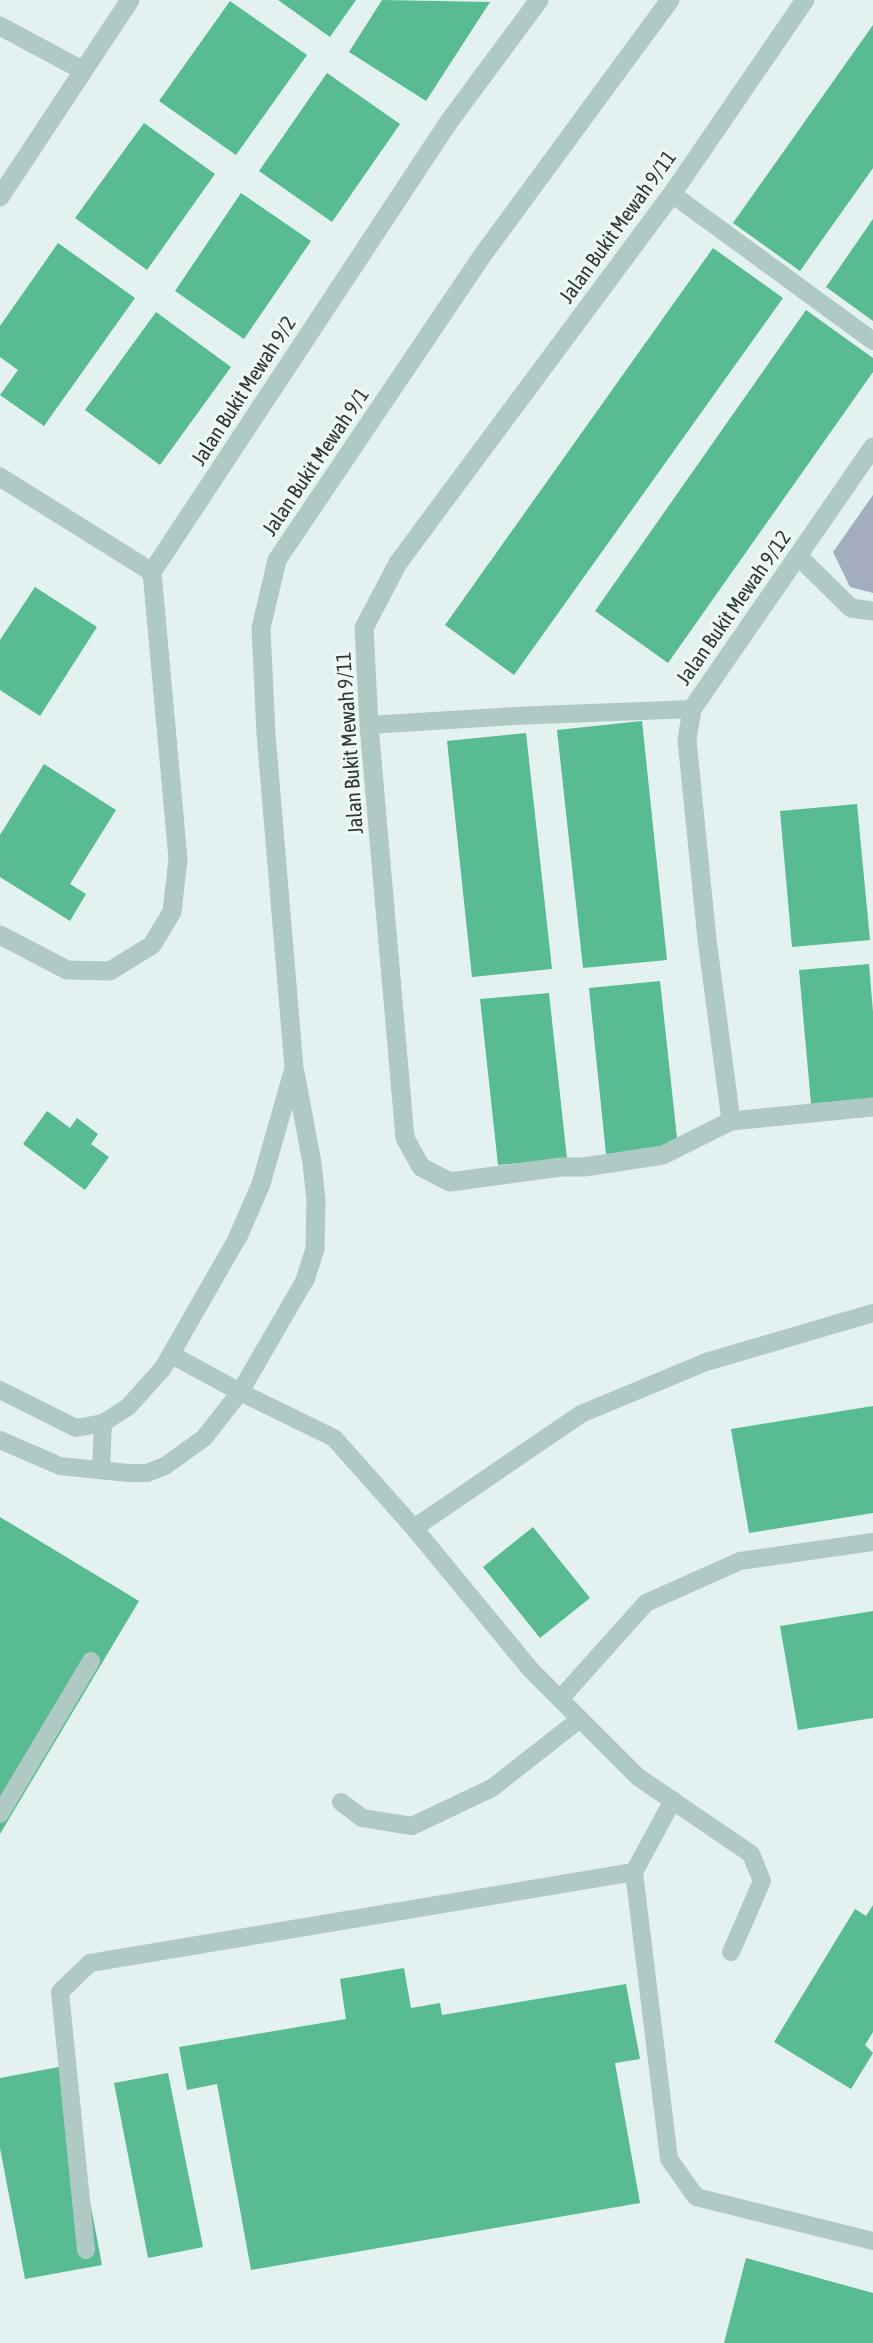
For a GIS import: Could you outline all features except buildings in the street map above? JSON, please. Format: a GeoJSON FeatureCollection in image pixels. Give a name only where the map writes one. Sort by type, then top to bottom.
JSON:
{"type":"FeatureCollection","features":[{"type":"Feature","properties":{"kind":"street"},"geometry":{"type":"LineString","coordinates":[[0,197],[130,0]]}},
{"type":"Feature","properties":{"kind":"street","name":"Jalan Bukit Mewah 9/2"},"geometry":{"type":"LineString","coordinates":[[152,572],[448,123],[539,0]]}},
{"type":"Feature","properties":{"kind":"street","name":"Jalan Bukit Mewah 9/1"},"geometry":{"type":"LineString","coordinates":[[238,1237],[261,1184],[294,1068],[261,628],[277,560],[482,257],[670,0]]}},
{"type":"Feature","properties":{"kind":"street","name":"Jalan Bukit Mewah 9/11"},"geometry":{"type":"LineString","coordinates":[[731,1121],[663,1155],[584,1167],[561,1167],[450,1182],[421,1167],[405,1138],[369,725],[364,628],[398,563],[672,194],[805,0]]}},
{"type":"Feature","properties":{"kind":"street"},"geometry":{"type":"LineString","coordinates":[[0,26],[82,70]]}},
{"type":"Feature","properties":{"kind":"street","name":"Jalan Bukit Mewah 9/12"},"geometry":{"type":"LineString","coordinates":[[731,1121],[707,939],[687,740],[692,709],[873,447]]}},
{"type":"Feature","properties":{"kind":"street"},"geometry":{"type":"LineString","coordinates":[[0,477],[152,572],[178,859],[172,912],[166,923],[152,945],[110,971],[67,970],[0,935]]}},
{"type":"Feature","properties":{"kind":"street"},"geometry":{"type":"LineString","coordinates":[[799,557],[851,608],[873,611]]}},
{"type":"Feature","properties":{"kind":"street"},"geometry":{"type":"LineString","coordinates":[[294,1068],[312,1163],[316,1200],[315,1249],[305,1280]]}},
{"type":"Feature","properties":{"kind":"street"},"geometry":{"type":"LineString","coordinates":[[731,1121],[873,1107]]}},
{"type":"Feature","properties":{"kind":"lane"},"geometry":{"type":"LineString","coordinates":[[672,194],[873,341]]}},
{"type":"Feature","properties":{"kind":"lane"},"geometry":{"type":"LineString","coordinates":[[369,725],[692,709]]}},
{"type":"Feature","properties":{"kind":"lane"},"geometry":{"type":"LineString","coordinates":[[0,1390],[76,1428],[103,1423],[128,1407],[172,1355],[238,1237]]}},
{"type":"Feature","properties":{"kind":"lane"},"geometry":{"type":"LineString","coordinates":[[0,1440],[61,1466],[147,1473],[165,1466],[204,1438],[240,1392],[305,1280]]}},
{"type":"Feature","properties":{"kind":"lane"},"geometry":{"type":"LineString","coordinates":[[414,1528],[581,1414],[706,1362],[873,1313]]}},
{"type":"Feature","properties":{"kind":"lane"},"geometry":{"type":"LineString","coordinates":[[172,1355],[334,1438],[414,1528],[531,1670],[638,1777],[751,1854],[762,1881],[731,1952]]}},
{"type":"Feature","properties":{"kind":"lane"},"geometry":{"type":"LineString","coordinates":[[101,1470],[103,1423]]}},
{"type":"Feature","properties":{"kind":"lane"},"geometry":{"type":"LineString","coordinates":[[560,1699],[646,1603],[740,1562],[873,1542]]}},
{"type":"Feature","properties":{"kind":"lane"},"geometry":{"type":"LineString","coordinates":[[0,1814],[91,1661]]}},
{"type":"Feature","properties":{"kind":"lane"},"geometry":{"type":"LineString","coordinates":[[341,1802],[362,1818],[412,1826],[492,1788],[580,1719]]}},
{"type":"Feature","properties":{"kind":"lane"},"geometry":{"type":"LineString","coordinates":[[673,1800],[634,1872],[669,2159],[696,2197],[873,2241]]}},
{"type":"Feature","properties":{"kind":"lane"},"geometry":{"type":"LineString","coordinates":[[86,2250],[60,1992],[90,1964],[634,1872]]}},
{"type":"Feature","properties":{"kind":"shaded area"},"geometry":{"type":"Polygon","coordinates":[[[873,495],[873,593],[850,587],[833,552],[873,495]]]}}]}
